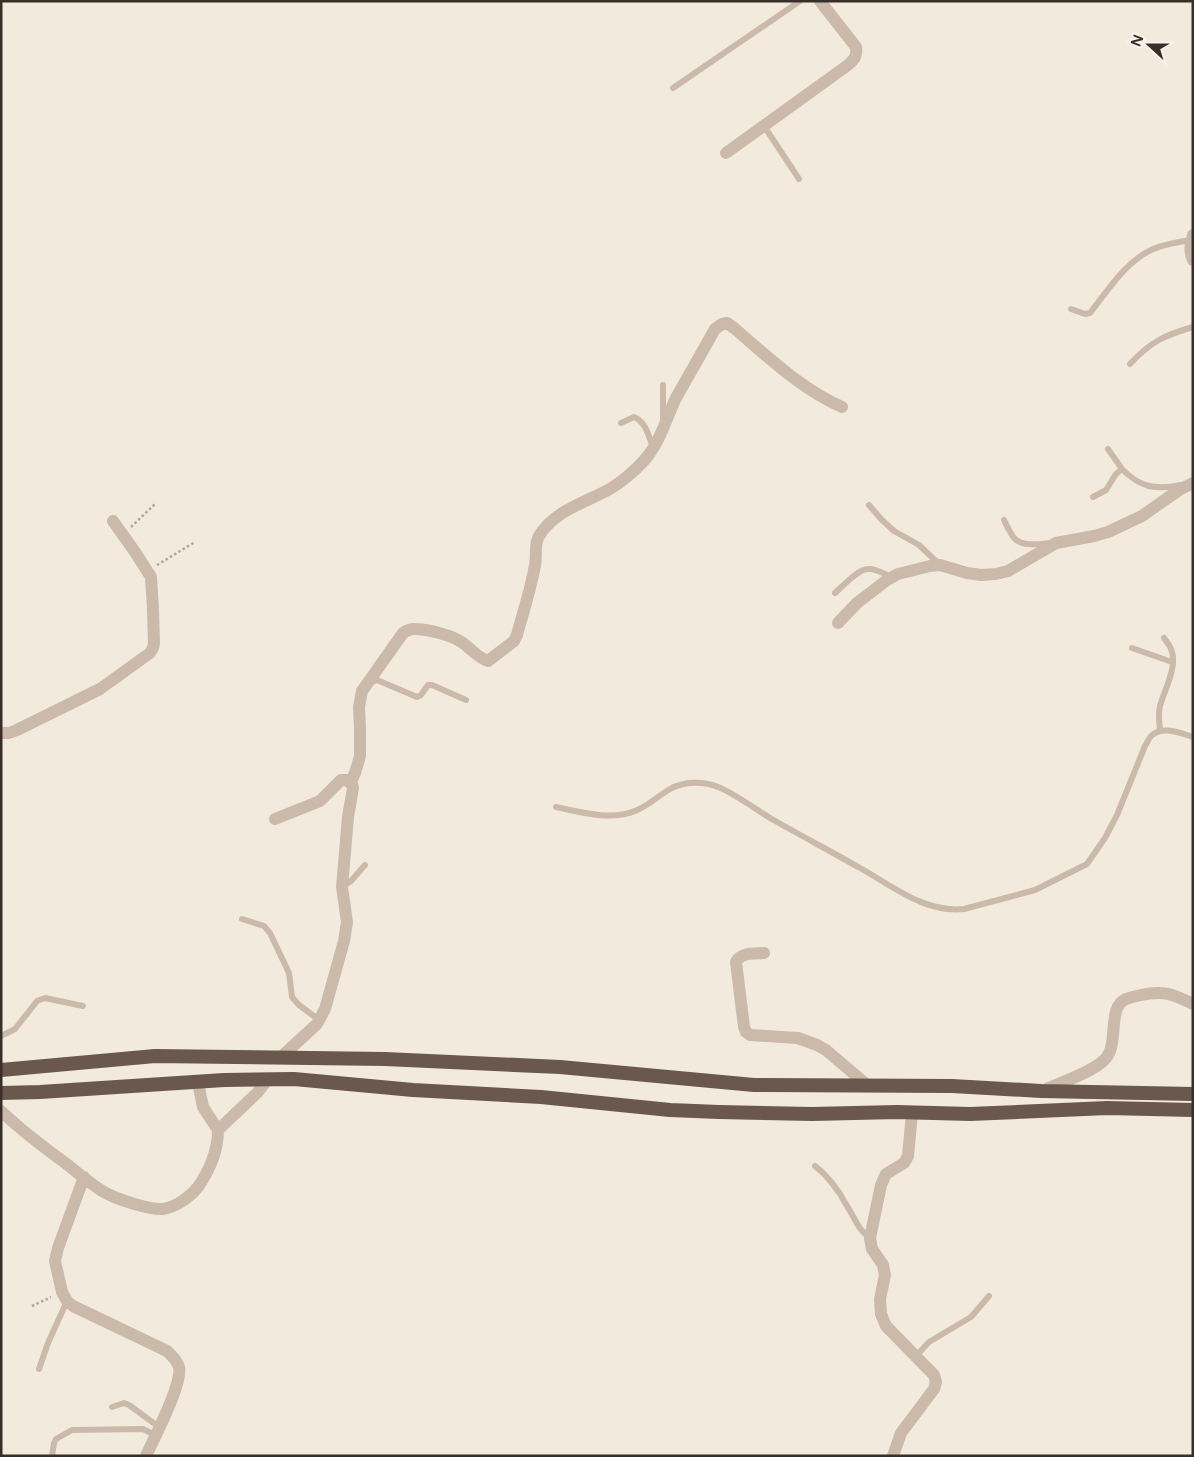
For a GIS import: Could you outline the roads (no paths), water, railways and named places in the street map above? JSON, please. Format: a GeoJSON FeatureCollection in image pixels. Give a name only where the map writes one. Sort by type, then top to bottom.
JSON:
{"type":"FeatureCollection","features":[{"type":"Feature","properties":{"kind":"highway"},"geometry":{"type":"LineString","coordinates":[[1,1070],[155,1056],[366,1058],[560,1067],[754,1085],[952,1086],[1041,1091],[1193,1094]]}},
{"type":"Feature","properties":{"kind":"highway"},"geometry":{"type":"LineString","coordinates":[[1,1093],[224,1080],[294,1079],[413,1090],[541,1097],[709,1112],[970,1114],[1107,1108],[1193,1110]]}},
{"type":"Feature","properties":{"kind":"street"},"geometry":{"type":"LineString","coordinates":[[726,153],[848,66],[855,59],[857,54],[856,47],[820,1]]}},
{"type":"Feature","properties":{"kind":"street"},"geometry":{"type":"LineString","coordinates":[[1192,237],[1190,253],[1193,260]]}},
{"type":"Feature","properties":{"kind":"street"},"geometry":{"type":"LineString","coordinates":[[350,782],[360,756],[359,707],[362,692],[403,632],[414,629],[444,634],[461,641],[482,660],[488,661],[514,640],[534,574],[537,552],[536,541],[540,534],[563,512],[609,490],[650,454],[676,399],[715,329],[727,323],[790,375],[824,399],[842,407]]}},
{"type":"Feature","properties":{"kind":"street"},"geometry":{"type":"LineString","coordinates":[[838,623],[857,603],[898,574],[940,565],[967,573],[981,575],[996,574],[1020,564],[1056,543],[1108,532],[1142,516],[1192,483]]}},
{"type":"Feature","properties":{"kind":"street"},"geometry":{"type":"LineString","coordinates":[[1,733],[9,734],[100,689],[150,653],[154,643],[151,577],[113,521]]}},
{"type":"Feature","properties":{"kind":"street"},"geometry":{"type":"LineString","coordinates":[[275,819],[320,801],[341,780],[350,782]]}},
{"type":"Feature","properties":{"kind":"street"},"geometry":{"type":"LineString","coordinates":[[281,1057],[317,1024],[325,1009],[344,941],[347,922],[342,887],[348,817],[353,788],[350,782]]}},
{"type":"Feature","properties":{"kind":"street"},"geometry":{"type":"LineString","coordinates":[[764,953],[743,955],[736,962],[746,1032],[750,1035],[798,1038],[817,1045],[826,1050],[867,1085]]}},
{"type":"Feature","properties":{"kind":"street"},"geometry":{"type":"LineString","coordinates":[[1041,1091],[1096,1067],[1107,1058],[1112,1047],[1117,1008],[1125,999],[1166,992],[1193,1004]]}},
{"type":"Feature","properties":{"kind":"street"},"geometry":{"type":"LineString","coordinates":[[218,1130],[257,1093],[267,1080]]}},
{"type":"Feature","properties":{"kind":"street"},"geometry":{"type":"LineString","coordinates":[[4,1117],[102,1190],[116,1198],[162,1209],[177,1205],[194,1192],[204,1178],[213,1157],[218,1139],[218,1130],[203,1107],[198,1083]]}},
{"type":"Feature","properties":{"kind":"street"},"geometry":{"type":"LineString","coordinates":[[892,1456],[900,1433],[934,1389],[936,1382],[934,1375],[886,1326],[881,1314],[880,1299],[885,1275],[883,1265],[872,1249],[870,1238],[880,1185],[886,1174],[904,1163],[908,1156],[912,1113]]}},
{"type":"Feature","properties":{"kind":"street"},"geometry":{"type":"LineString","coordinates":[[84,1177],[55,1261],[64,1296],[73,1306],[167,1351],[176,1360],[180,1368],[180,1378],[176,1390],[146,1456]]}},
{"type":"Feature","properties":{"kind":"lane"},"geometry":{"type":"LineString","coordinates":[[672,88],[800,1]]}},
{"type":"Feature","properties":{"kind":"lane"},"geometry":{"type":"LineString","coordinates":[[764,126],[799,179]]}},
{"type":"Feature","properties":{"kind":"lane"},"geometry":{"type":"LineString","coordinates":[[1071,309],[1085,314],[1090,313],[1120,273],[1134,261],[1152,250],[1192,237]]}},
{"type":"Feature","properties":{"kind":"lane"},"geometry":{"type":"LineString","coordinates":[[1130,364],[1143,350],[1159,339],[1193,327]]}},
{"type":"Feature","properties":{"kind":"lane"},"geometry":{"type":"LineString","coordinates":[[663,385],[663,427]]}},
{"type":"Feature","properties":{"kind":"lane"},"geometry":{"type":"LineString","coordinates":[[620,423],[634,417],[641,420],[653,448]]}},
{"type":"Feature","properties":{"kind":"lane"},"geometry":{"type":"LineString","coordinates":[[1108,449],[1122,469],[1131,478],[1144,486],[1156,488],[1192,483]]}},
{"type":"Feature","properties":{"kind":"lane"},"geometry":{"type":"LineString","coordinates":[[1093,497],[1106,490],[1116,474],[1122,469]]}},
{"type":"Feature","properties":{"kind":"lane"},"geometry":{"type":"LineString","coordinates":[[869,506],[894,531],[919,545],[940,565]]}},
{"type":"Feature","properties":{"kind":"lane"},"geometry":{"type":"LineString","coordinates":[[1004,520],[1017,540],[1034,544],[1056,543]]}},
{"type":"Feature","properties":{"kind":"lane"},"geometry":{"type":"LineString","coordinates":[[835,593],[866,569],[874,569],[892,577]]}},
{"type":"Feature","properties":{"kind":"lane"},"geometry":{"type":"LineString","coordinates":[[1160,730],[1158,718],[1172,662],[1172,652],[1164,638]]}},
{"type":"Feature","properties":{"kind":"lane"},"geometry":{"type":"LineString","coordinates":[[1132,648],[1172,662]]}},
{"type":"Feature","properties":{"kind":"lane"},"geometry":{"type":"LineString","coordinates":[[365,686],[373,680],[378,680],[421,696],[428,685],[432,685],[466,700]]}},
{"type":"Feature","properties":{"kind":"lane"},"geometry":{"type":"LineString","coordinates":[[556,806],[596,814],[616,815],[634,812],[672,788],[692,783],[709,783],[861,868],[903,894],[928,905],[952,910],[964,909],[1036,890],[1086,864],[1105,838],[1117,815],[1145,746],[1151,736],[1160,730],[1193,737]]}},
{"type":"Feature","properties":{"kind":"lane"},"geometry":{"type":"LineString","coordinates":[[342,887],[351,881],[365,865]]}},
{"type":"Feature","properties":{"kind":"lane"},"geometry":{"type":"LineString","coordinates":[[242,919],[264,926],[270,933],[290,973],[292,997],[299,1006],[319,1020]]}},
{"type":"Feature","properties":{"kind":"lane"},"geometry":{"type":"LineString","coordinates":[[1,1036],[15,1029],[37,1001],[45,998],[83,1006]]}},
{"type":"Feature","properties":{"kind":"lane"},"geometry":{"type":"LineString","coordinates":[[815,1166],[829,1179],[847,1205],[859,1228],[870,1238]]}},
{"type":"Feature","properties":{"kind":"lane"},"geometry":{"type":"LineString","coordinates":[[39,1369],[64,1296]]}},
{"type":"Feature","properties":{"kind":"lane"},"geometry":{"type":"LineString","coordinates":[[916,1356],[929,1342],[971,1317],[989,1296]]}},
{"type":"Feature","properties":{"kind":"lane"},"geometry":{"type":"LineString","coordinates":[[112,1406],[124,1403],[157,1431]]}},
{"type":"Feature","properties":{"kind":"lane"},"geometry":{"type":"LineString","coordinates":[[52,1456],[56,1439],[72,1430],[143,1429],[157,1431]]}}]}
